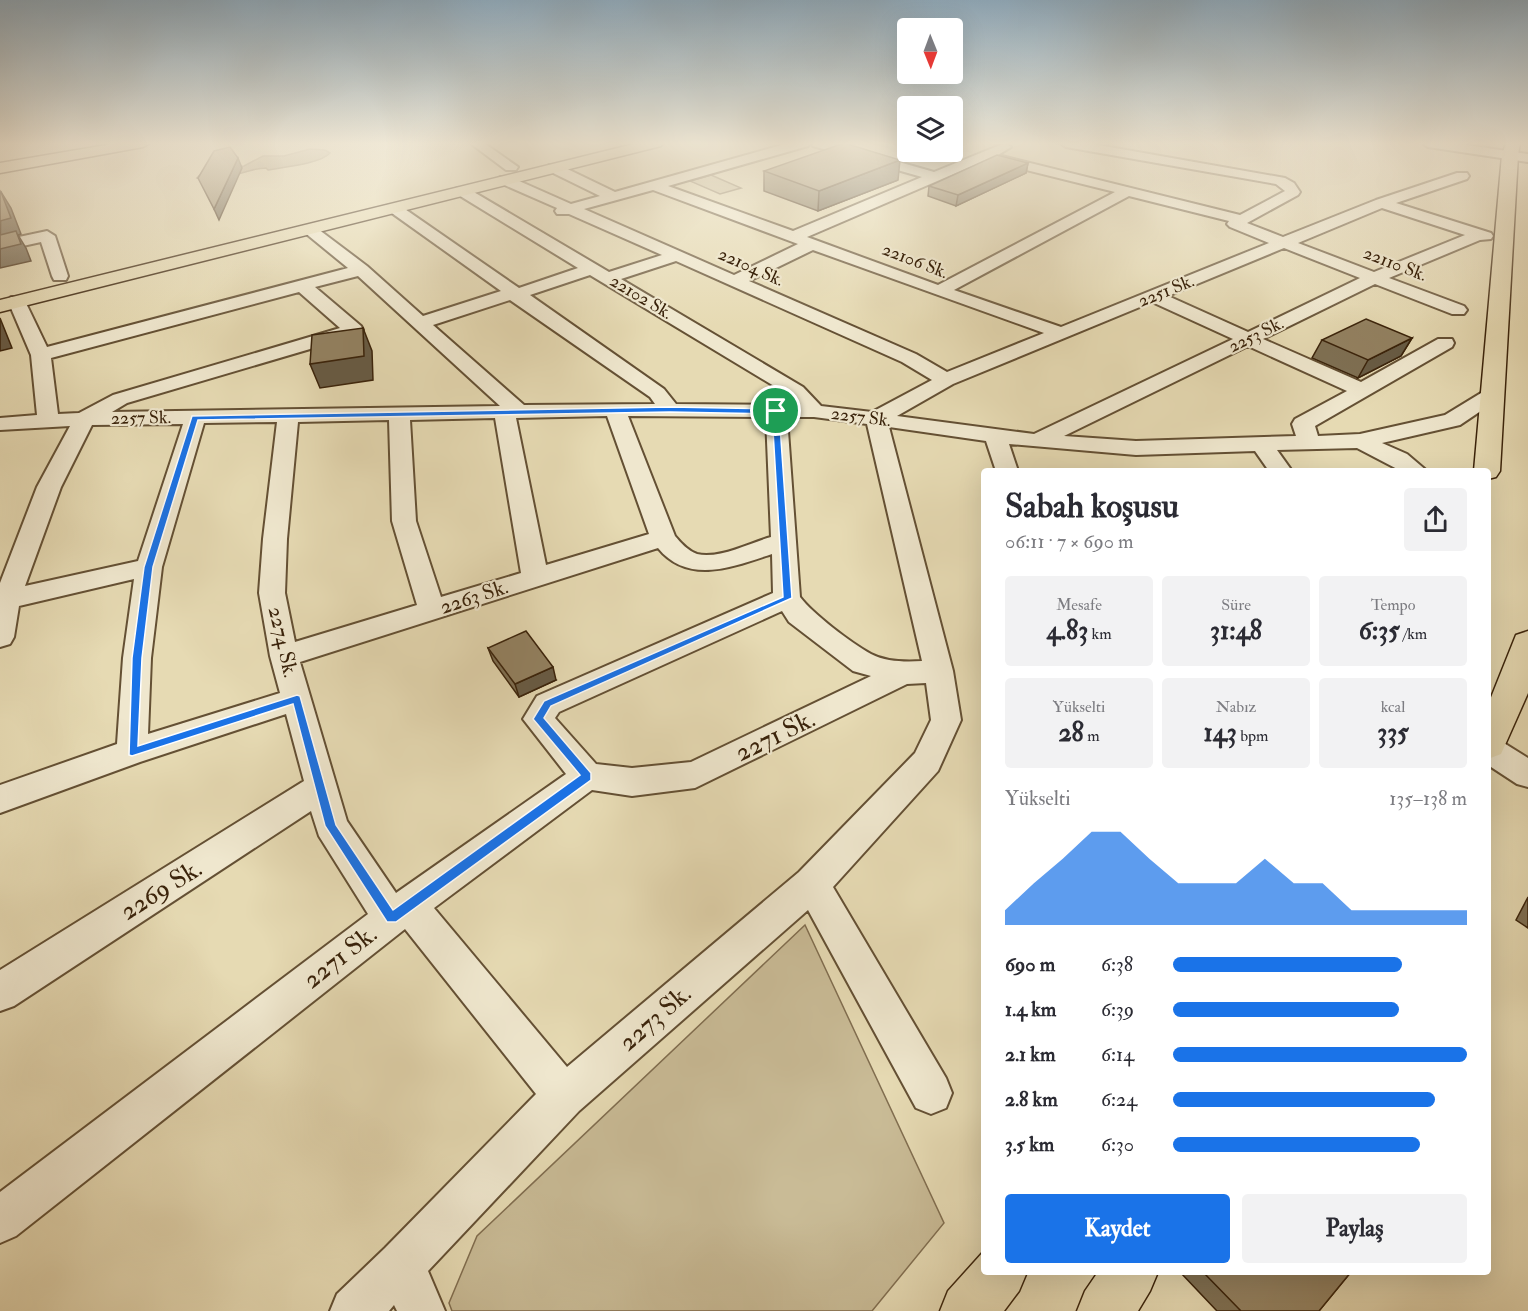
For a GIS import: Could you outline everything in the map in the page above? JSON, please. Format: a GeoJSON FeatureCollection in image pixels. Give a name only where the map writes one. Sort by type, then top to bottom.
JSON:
{"type":"FeatureCollection","features":[{"type":"Feature","properties":{"kind":"main road"},"geometry":{"type":"LineString","coordinates":[[0,289],[375,204]]}},
{"type":"Feature","properties":{"kind":"main road"},"geometry":{"type":"LineString","coordinates":[[9,304],[409,204]]}},
{"type":"Feature","properties":{"kind":"main road"},"geometry":{"type":"LineString","coordinates":[[1487,468],[1503,239],[1509,204]]}},
{"type":"Feature","properties":{"kind":"main road"},"geometry":{"type":"LineString","coordinates":[[1491,738],[1523,670],[1528,643]]}},
{"type":"Feature","properties":{"kind":"main road"},"geometry":{"type":"LineString","coordinates":[[968,1311],[998,1275]]}},
{"type":"Feature","properties":{"kind":"main road"},"geometry":{"type":"LineString","coordinates":[[1105,1311],[1129,1275]]}},
{"type":"Feature","properties":{"kind":"street","name":"22102 Sk."},"geometry":{"type":"LineString","coordinates":[[485,204],[796,391],[814,411]]}},
{"type":"Feature","properties":{"kind":"street","name":"22104 Sk."},"geometry":{"type":"LineString","coordinates":[[561,204],[909,358],[946,380]]}},
{"type":"Feature","properties":{"kind":"street"},"geometry":{"type":"LineString","coordinates":[[518,223],[586,204]]}},
{"type":"Feature","properties":{"kind":"street","name":"22106 Sk."},"geometry":{"type":"LineString","coordinates":[[706,204],[939,291],[1061,333]]}},
{"type":"Feature","properties":{"kind":"street"},"geometry":{"type":"LineString","coordinates":[[795,236],[872,204]]}},
{"type":"Feature","properties":{"kind":"street"},"geometry":{"type":"LineString","coordinates":[[939,291],[1103,204]]}},
{"type":"Feature","properties":{"kind":"street","name":"22110 Sk."},"geometry":{"type":"LineString","coordinates":[[1180,204],[1243,220]]}},
{"type":"Feature","properties":{"kind":"street"},"geometry":{"type":"LineString","coordinates":[[1243,220],[1271,204]]}},
{"type":"Feature","properties":{"kind":"street","name":"2251 Sk."},"geometry":{"type":"LineString","coordinates":[[876,418],[946,380],[1379,204]]}},
{"type":"Feature","properties":{"kind":"street"},"geometry":{"type":"LineString","coordinates":[[1385,204],[1478,236],[1503,239]]}},
{"type":"Feature","properties":{"kind":"street"},"geometry":{"type":"LineString","coordinates":[[394,208],[657,393],[670,410]]}},
{"type":"Feature","properties":{"kind":"street","name":"22110 Sk."},"geometry":{"type":"LineString","coordinates":[[1243,220],[1236,224],[1458,310]]}},
{"type":"Feature","properties":{"kind":"street"},"geometry":{"type":"LineString","coordinates":[[309,228],[421,323],[512,412],[535,578]]}},
{"type":"Feature","properties":{"kind":"street"},"geometry":{"type":"LineString","coordinates":[[0,246],[47,236],[60,276]]}},
{"type":"Feature","properties":{"kind":"street","name":"2253 Sk."},"geometry":{"type":"LineString","coordinates":[[1037,441],[1376,277],[1478,236]]}},
{"type":"Feature","properties":{"kind":"street"},"geometry":{"type":"LineString","coordinates":[[735,281],[814,243]]}},
{"type":"Feature","properties":{"kind":"street"},"geometry":{"type":"LineString","coordinates":[[609,277],[677,255]]}},
{"type":"Feature","properties":{"kind":"street"},"geometry":{"type":"LineString","coordinates":[[421,323],[592,268]]}},
{"type":"Feature","properties":{"kind":"street"},"geometry":{"type":"LineString","coordinates":[[41,355],[361,270]]}},
{"type":"Feature","properties":{"kind":"street"},"geometry":{"type":"LineString","coordinates":[[0,637],[7,598],[49,487],[84,419],[120,399],[354,330],[304,287]]}},
{"type":"Feature","properties":{"kind":"street"},"geometry":{"type":"LineString","coordinates":[[1153,296],[1364,391]]}},
{"type":"Feature","properties":{"kind":"street"},"geometry":{"type":"LineString","coordinates":[[9,304],[41,355],[48,420]]}},
{"type":"Feature","properties":{"kind":"street"},"geometry":{"type":"LineString","coordinates":[[1309,441],[1303,424],[1445,343]]}},
{"type":"Feature","properties":{"kind":"street"},"geometry":{"type":"LineString","coordinates":[[1360,441],[1452,420],[1493,394]]}},
{"type":"Feature","properties":{"kind":"street"},"geometry":{"type":"LineString","coordinates":[[615,410],[663,538],[675,552],[689,561],[713,562],[785,541]]}},
{"type":"Feature","properties":{"kind":"street","name":"2257 Sk."},"geometry":{"type":"LineString","coordinates":[[0,424],[84,419],[615,410],[814,411],[1037,441],[1136,448],[1360,441]]}},
{"type":"Feature","properties":{"kind":"street"},"geometry":{"type":"LineString","coordinates":[[776,411],[787,598],[798,615],[863,663],[903,673]]}},
{"type":"Feature","properties":{"kind":"street"},"geometry":{"type":"LineString","coordinates":[[399,414],[404,521],[432,610]]}},
{"type":"Feature","properties":{"kind":"street","name":"2274 Sk."},"geometry":{"type":"LineString","coordinates":[[288,417],[275,539],[272,593],[284,656],[331,826],[400,912],[564,1096]]}},
{"type":"Feature","properties":{"kind":"street"},"geometry":{"type":"LineString","coordinates":[[132,752],[137,658],[149,567],[195,418]]}},
{"type":"Feature","properties":{"kind":"street"},"geometry":{"type":"LineString","coordinates":[[876,418],[939,671]]}},
{"type":"Feature","properties":{"kind":"street"},"geometry":{"type":"LineString","coordinates":[[995,436],[1006,468]]}},
{"type":"Feature","properties":{"kind":"street"},"geometry":{"type":"LineString","coordinates":[[1360,441],[1412,468]]}},
{"type":"Feature","properties":{"kind":"street"},"geometry":{"type":"LineString","coordinates":[[1260,443],[1279,468]]}},
{"type":"Feature","properties":{"kind":"street"},"geometry":{"type":"LineString","coordinates":[[1136,448],[1146,468]]}},
{"type":"Feature","properties":{"kind":"street","name":"2263 Sk."},"geometry":{"type":"LineString","coordinates":[[284,656],[663,538]]}},
{"type":"Feature","properties":{"kind":"street"},"geometry":{"type":"LineString","coordinates":[[7,598],[149,567]]}},
{"type":"Feature","properties":{"kind":"street"},"geometry":{"type":"LineString","coordinates":[[588,776],[538,719],[548,704],[787,598]]}},
{"type":"Feature","properties":{"kind":"street","name":"2271 Sk."},"geometry":{"type":"LineString","coordinates":[[0,1220],[400,912],[588,776],[632,782],[695,775],[903,673],[939,671]]}},
{"type":"Feature","properties":{"kind":"street","name":"2273 Sk."},"geometry":{"type":"LineString","coordinates":[[354,1311],[402,1265],[564,1096],[812,884],[927,762],[946,720],[939,671]]}},
{"type":"Feature","properties":{"kind":"street"},"geometry":{"type":"LineString","coordinates":[[0,799],[132,752],[297,699]]}},
{"type":"Feature","properties":{"kind":"street"},"geometry":{"type":"LineString","coordinates":[[1491,751],[1528,774]]}},
{"type":"Feature","properties":{"kind":"street","name":"2269 Sk."},"geometry":{"type":"LineString","coordinates":[[0,992],[322,787]]}},
{"type":"Feature","properties":{"kind":"street"},"geometry":{"type":"LineString","coordinates":[[812,884],[931,1093]]}},
{"type":"Feature","properties":{"kind":"street"},"geometry":{"type":"LineString","coordinates":[[402,1265],[421,1311]]}},
{"type":"Feature","properties":{"kind":"shaded area"},"geometry":{"type":"Polygon","coordinates":[[[805,925],[944,1223],[872,1311],[452,1311],[449,1303],[477,1236],[805,925]]]}},
{"type":"Feature","properties":{"kind":"building"},"geometry":{"type":"Polygon","coordinates":[[[0,204],[6,204],[11,218],[0,221],[0,204]]]}},
{"type":"Feature","properties":{"kind":"building"},"geometry":{"type":"Polygon","coordinates":[[[16,231],[21,244],[0,249],[0,235],[16,231]]]}},
{"type":"Feature","properties":{"kind":"building"},"geometry":{"type":"Polygon","coordinates":[[[1366,319],[1412,338],[1368,360],[1322,340],[1366,319]]]}},
{"type":"Feature","properties":{"kind":"building"},"geometry":{"type":"Polygon","coordinates":[[[363,328],[364,356],[310,364],[312,335],[363,328]]]}},
{"type":"Feature","properties":{"kind":"building"},"geometry":{"type":"Polygon","coordinates":[[[526,631],[553,667],[515,684],[488,648],[526,631]]]}},
{"type":"Feature","properties":{"kind":"building"},"geometry":{"type":"Polygon","coordinates":[[[1206,1275],[1349,1275],[1319,1311],[1241,1311],[1206,1275]]]}},
{"type":"Feature","properties":{"kind":"route"},"geometry":{"type":"LineString","coordinates":[[670,410],[776,411],[787,598],[548,704],[538,719],[588,776],[391,918],[331,826],[297,699],[132,752],[137,658],[149,567],[195,418],[670,410]]}}]}
